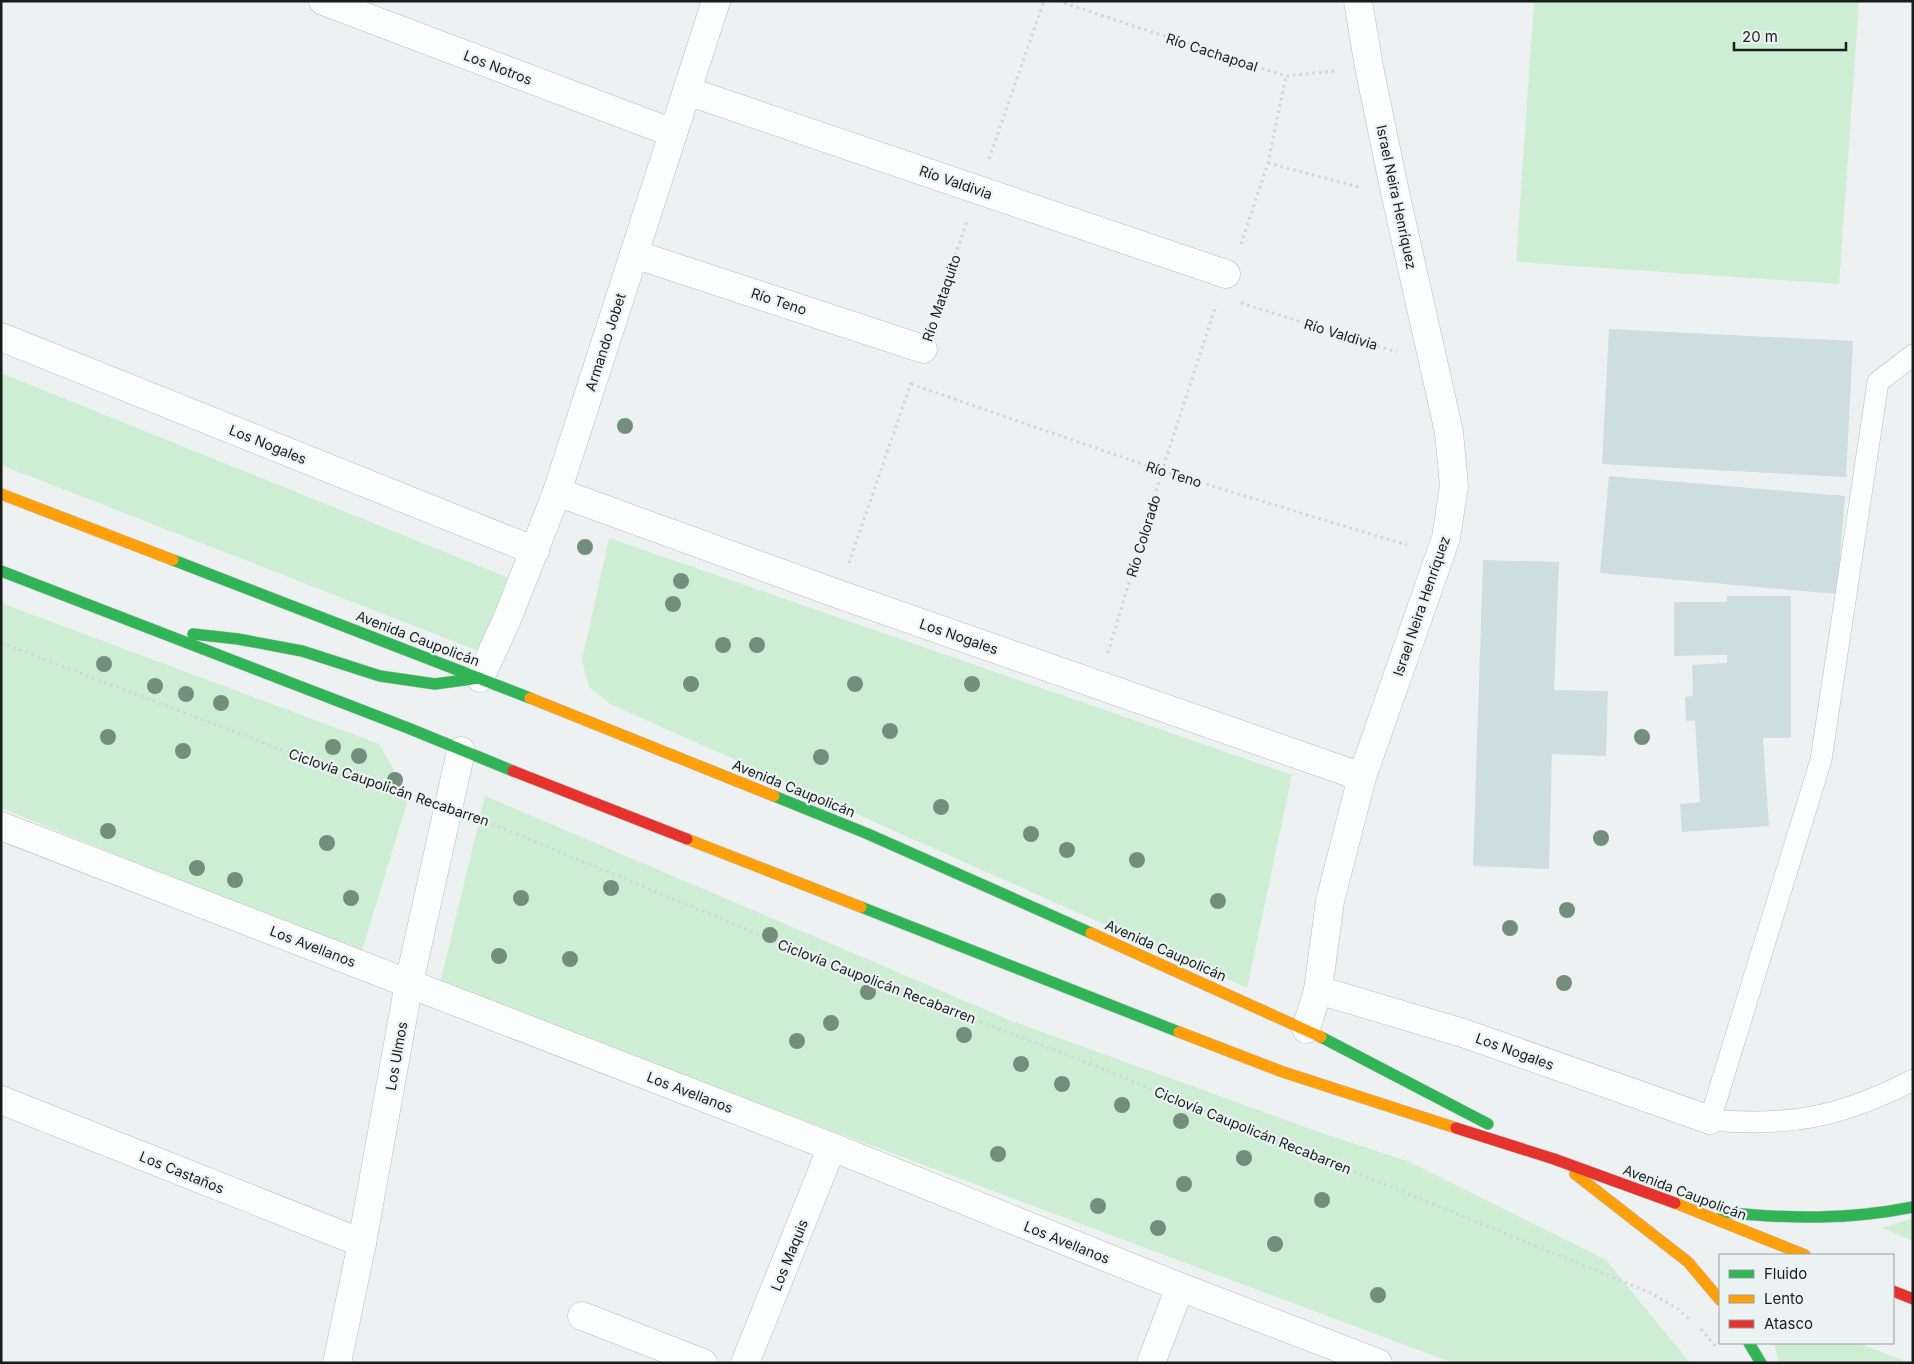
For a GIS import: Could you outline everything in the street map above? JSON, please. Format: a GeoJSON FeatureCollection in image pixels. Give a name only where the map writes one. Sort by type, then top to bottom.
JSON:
{"type":"FeatureCollection","features":[{"type":"Feature","properties":{"kind":"main road","name":"Avenida Caupolicán"},"geometry":{"type":"LineString","coordinates":[[1,494],[480,678],[868,834],[1306,1029],[1554,1159]]}},
{"type":"Feature","properties":{"kind":"main road","name":"Avenida Caupolicán"},"geometry":{"type":"LineString","coordinates":[[1,571],[408,728],[461,751],[1282,1072],[1554,1159],[1676,1203],[1803,1254]]}},
{"type":"Feature","properties":{"kind":"main road"},"geometry":{"type":"LineString","coordinates":[[154,630],[238,639],[302,651],[389,677],[435,684],[480,678]]}},
{"type":"Feature","properties":{"kind":"main road"},"geometry":{"type":"LineString","coordinates":[[1554,1159],[1688,1262],[1719,1299]]}},
{"type":"Feature","properties":{"kind":"main road"},"geometry":{"type":"LineString","coordinates":[[1676,1203],[1719,1212],[1762,1217],[1805,1218],[1894,1212],[1913,1207]]}},
{"type":"Feature","properties":{"kind":"main road"},"geometry":{"type":"LineString","coordinates":[[1894,1291],[1913,1299]]}},
{"type":"Feature","properties":{"kind":"main road"},"geometry":{"type":"LineString","coordinates":[[1750,1344],[1761,1363]]}},
{"type":"Feature","properties":{"kind":"street","name":"Armando Jobet"},"geometry":{"type":"LineString","coordinates":[[480,678],[535,551],[556,492],[716,1]]}},
{"type":"Feature","properties":{"kind":"street","name":"Israel Neira Henríquez"},"geometry":{"type":"LineString","coordinates":[[1306,1029],[1318,990],[1330,901],[1362,777],[1446,538],[1454,486],[1449,432],[1396,197],[1369,67],[1358,1]]}},
{"type":"Feature","properties":{"kind":"street","name":"Los Notros"},"geometry":{"type":"LineString","coordinates":[[339,4],[673,133]]}},
{"type":"Feature","properties":{"kind":"street","name":"Río Valdivia"},"geometry":{"type":"LineString","coordinates":[[686,91],[978,190],[1222,285]]}},
{"type":"Feature","properties":{"kind":"street","name":"Río Teno"},"geometry":{"type":"LineString","coordinates":[[634,254],[923,349]]}},
{"type":"Feature","properties":{"kind":"street","name":"Los Nogales"},"geometry":{"type":"LineString","coordinates":[[1,337],[535,551]]}},
{"type":"Feature","properties":{"kind":"street","name":"Los Nogales"},"geometry":{"type":"LineString","coordinates":[[556,492],[838,594],[1362,777]]}},
{"type":"Feature","properties":{"kind":"street","name":"Los Ulmos"},"geometry":{"type":"LineString","coordinates":[[337,1363],[362,1243],[409,983],[441,848],[448,805],[461,751]]}},
{"type":"Feature","properties":{"kind":"street","name":"Los Avellanos"},"geometry":{"type":"LineString","coordinates":[[1,826],[832,1147],[1180,1287],[1378,1363]]}},
{"type":"Feature","properties":{"kind":"street","name":"Los Nogales"},"geometry":{"type":"LineString","coordinates":[[1318,990],[1463,1033],[1710,1120]]}},
{"type":"Feature","properties":{"kind":"street","name":"Los Castaños"},"geometry":{"type":"LineString","coordinates":[[1,1100],[362,1243]]}},
{"type":"Feature","properties":{"kind":"street","name":"Los Maquis"},"geometry":{"type":"LineString","coordinates":[[745,1363],[832,1147]]}},
{"type":"Feature","properties":{"kind":"street"},"geometry":{"type":"LineString","coordinates":[[1151,1363],[1180,1287]]}},
{"type":"Feature","properties":{"kind":"street"},"geometry":{"type":"LineString","coordinates":[[582,1316],[703,1363]]}},
{"type":"Feature","properties":{"kind":"lane"},"geometry":{"type":"LineString","coordinates":[[1913,354],[1878,382],[1821,760],[1710,1120],[1776,1123],[1808,1118],[1846,1110],[1873,1100],[1913,1080]]}},
{"type":"Feature","properties":{"kind":"path","name":"Río Mataquito"},"geometry":{"type":"LineString","coordinates":[[838,594],[1044,1]]}},
{"type":"Feature","properties":{"kind":"path","name":"Río Cachapoal"},"geometry":{"type":"LineString","coordinates":[[1058,1],[1286,76],[1369,67]]}},
{"type":"Feature","properties":{"kind":"path","name":"Río Colorado"},"geometry":{"type":"LineString","coordinates":[[1098,684],[1162,471],[1222,285],[1244,237],[1268,163],[1286,76]]}},
{"type":"Feature","properties":{"kind":"path"},"geometry":{"type":"LineString","coordinates":[[1268,163],[1396,197]]}},
{"type":"Feature","properties":{"kind":"path","name":"Río Valdivia"},"geometry":{"type":"LineString","coordinates":[[1222,285],[1434,363]]}},
{"type":"Feature","properties":{"kind":"path","name":"Río Teno"},"geometry":{"type":"LineString","coordinates":[[911,384],[1162,471],[1440,555]]}},
{"type":"Feature","properties":{"kind":"path","name":"Ciclovía Caupolicán Recabarren"},"geometry":{"type":"LineString","coordinates":[[1,643],[367,781],[409,796],[448,805],[801,952],[1088,1063],[1651,1293],[1678,1309],[1700,1329],[1720,1353]]}},
{"type":"Feature","properties":{"kind":"green space"},"geometry":{"type":"Polygon","coordinates":[[[1534,1],[1859,1],[1839,284],[1516,262],[1534,1]]]}},
{"type":"Feature","properties":{"kind":"green space"},"geometry":{"type":"Polygon","coordinates":[[[1,373],[509,578],[481,652],[1,465],[1,373]]]}},
{"type":"Feature","properties":{"kind":"green space"},"geometry":{"type":"Polygon","coordinates":[[[609,538],[1292,775],[1247,988],[610,704],[589,687],[582,660],[609,538]]]}},
{"type":"Feature","properties":{"kind":"green space"},"geometry":{"type":"Polygon","coordinates":[[[1,603],[379,744],[409,796],[361,954],[1,808],[1,603]]]}},
{"type":"Feature","properties":{"kind":"green space"},"geometry":{"type":"Polygon","coordinates":[[[485,796],[1012,1021],[1319,1132],[1407,1161],[1606,1260],[1690,1363],[1453,1363],[440,984],[485,796]]]}},
{"type":"Feature","properties":{"kind":"green space"},"geometry":{"type":"Polygon","coordinates":[[[1913,1218],[1913,1241],[1882,1228],[1913,1218]]]}},
{"type":"Feature","properties":{"kind":"green space"},"geometry":{"type":"Polygon","coordinates":[[[1774,1344],[1862,1344],[1909,1363],[1779,1363],[1774,1344]]]}},
{"type":"Feature","properties":{"kind":"building"},"geometry":{"type":"Polygon","coordinates":[[[1609,329],[1853,341],[1846,477],[1602,464],[1609,329]]]}},
{"type":"Feature","properties":{"kind":"building"},"geometry":{"type":"Polygon","coordinates":[[[1609,476],[1845,496],[1837,594],[1600,573],[1609,476]]]}},
{"type":"Feature","properties":{"kind":"building"},"geometry":{"type":"Polygon","coordinates":[[[1483,560],[1559,562],[1554,690],[1608,691],[1606,756],[1552,754],[1549,869],[1473,866],[1483,560]]]}},
{"type":"Feature","properties":{"kind":"building"},"geometry":{"type":"Polygon","coordinates":[[[1727,596],[1791,596],[1791,738],[1763,738],[1769,826],[1682,832],[1680,804],[1700,802],[1695,720],[1686,721],[1685,697],[1693,696],[1692,665],[1727,663],[1727,655],[1674,656],[1674,602],[1727,602],[1727,596]]]}},
{"type":"Feature","properties":{"kind":"traffic: fast"},"geometry":{"type":"LineString","coordinates":[[173,560],[530,698]]}},
{"type":"Feature","properties":{"kind":"traffic: fast"},"geometry":{"type":"LineString","coordinates":[[1,571],[408,728],[513,771]]}},
{"type":"Feature","properties":{"kind":"traffic: fast"},"geometry":{"type":"LineString","coordinates":[[193,634],[238,639],[302,651],[380,676],[435,684],[479,678]]}},
{"type":"Feature","properties":{"kind":"traffic: fast"},"geometry":{"type":"LineString","coordinates":[[774,796],[868,834],[1091,933]]}},
{"type":"Feature","properties":{"kind":"traffic: fast"},"geometry":{"type":"LineString","coordinates":[[861,907],[1179,1032]]}},
{"type":"Feature","properties":{"kind":"traffic: fast"},"geometry":{"type":"LineString","coordinates":[[1321,1037],[1488,1124]]}},
{"type":"Feature","properties":{"kind":"traffic: fast"},"geometry":{"type":"LineString","coordinates":[[1723,1212],[1818,1217],[1865,1214],[1913,1207]]}},
{"type":"Feature","properties":{"kind":"traffic: fast"},"geometry":{"type":"LineString","coordinates":[[1750,1344],[1761,1363]]}},
{"type":"Feature","properties":{"kind":"traffic: slow"},"geometry":{"type":"LineString","coordinates":[[1,494],[173,560]]}},
{"type":"Feature","properties":{"kind":"traffic: slow"},"geometry":{"type":"LineString","coordinates":[[530,698],[774,796]]}},
{"type":"Feature","properties":{"kind":"traffic: slow"},"geometry":{"type":"LineString","coordinates":[[687,839],[861,907]]}},
{"type":"Feature","properties":{"kind":"traffic: slow"},"geometry":{"type":"LineString","coordinates":[[1091,933],[1321,1037]]}},
{"type":"Feature","properties":{"kind":"traffic: slow"},"geometry":{"type":"LineString","coordinates":[[1179,1032],[1283,1072],[1456,1128]]}},
{"type":"Feature","properties":{"kind":"traffic: slow"},"geometry":{"type":"LineString","coordinates":[[1575,1174],[1688,1262],[1719,1299]]}},
{"type":"Feature","properties":{"kind":"traffic: slow"},"geometry":{"type":"LineString","coordinates":[[1675,1203],[1802,1254]]}},
{"type":"Feature","properties":{"kind":"traffic: jam"},"geometry":{"type":"LineString","coordinates":[[513,771],[687,839]]}},
{"type":"Feature","properties":{"kind":"traffic: jam"},"geometry":{"type":"LineString","coordinates":[[1456,1128],[1554,1159],[1675,1203]]}},
{"type":"Feature","properties":{"kind":"traffic: jam"},"geometry":{"type":"LineString","coordinates":[[1894,1291],[1913,1299]]}}]}
